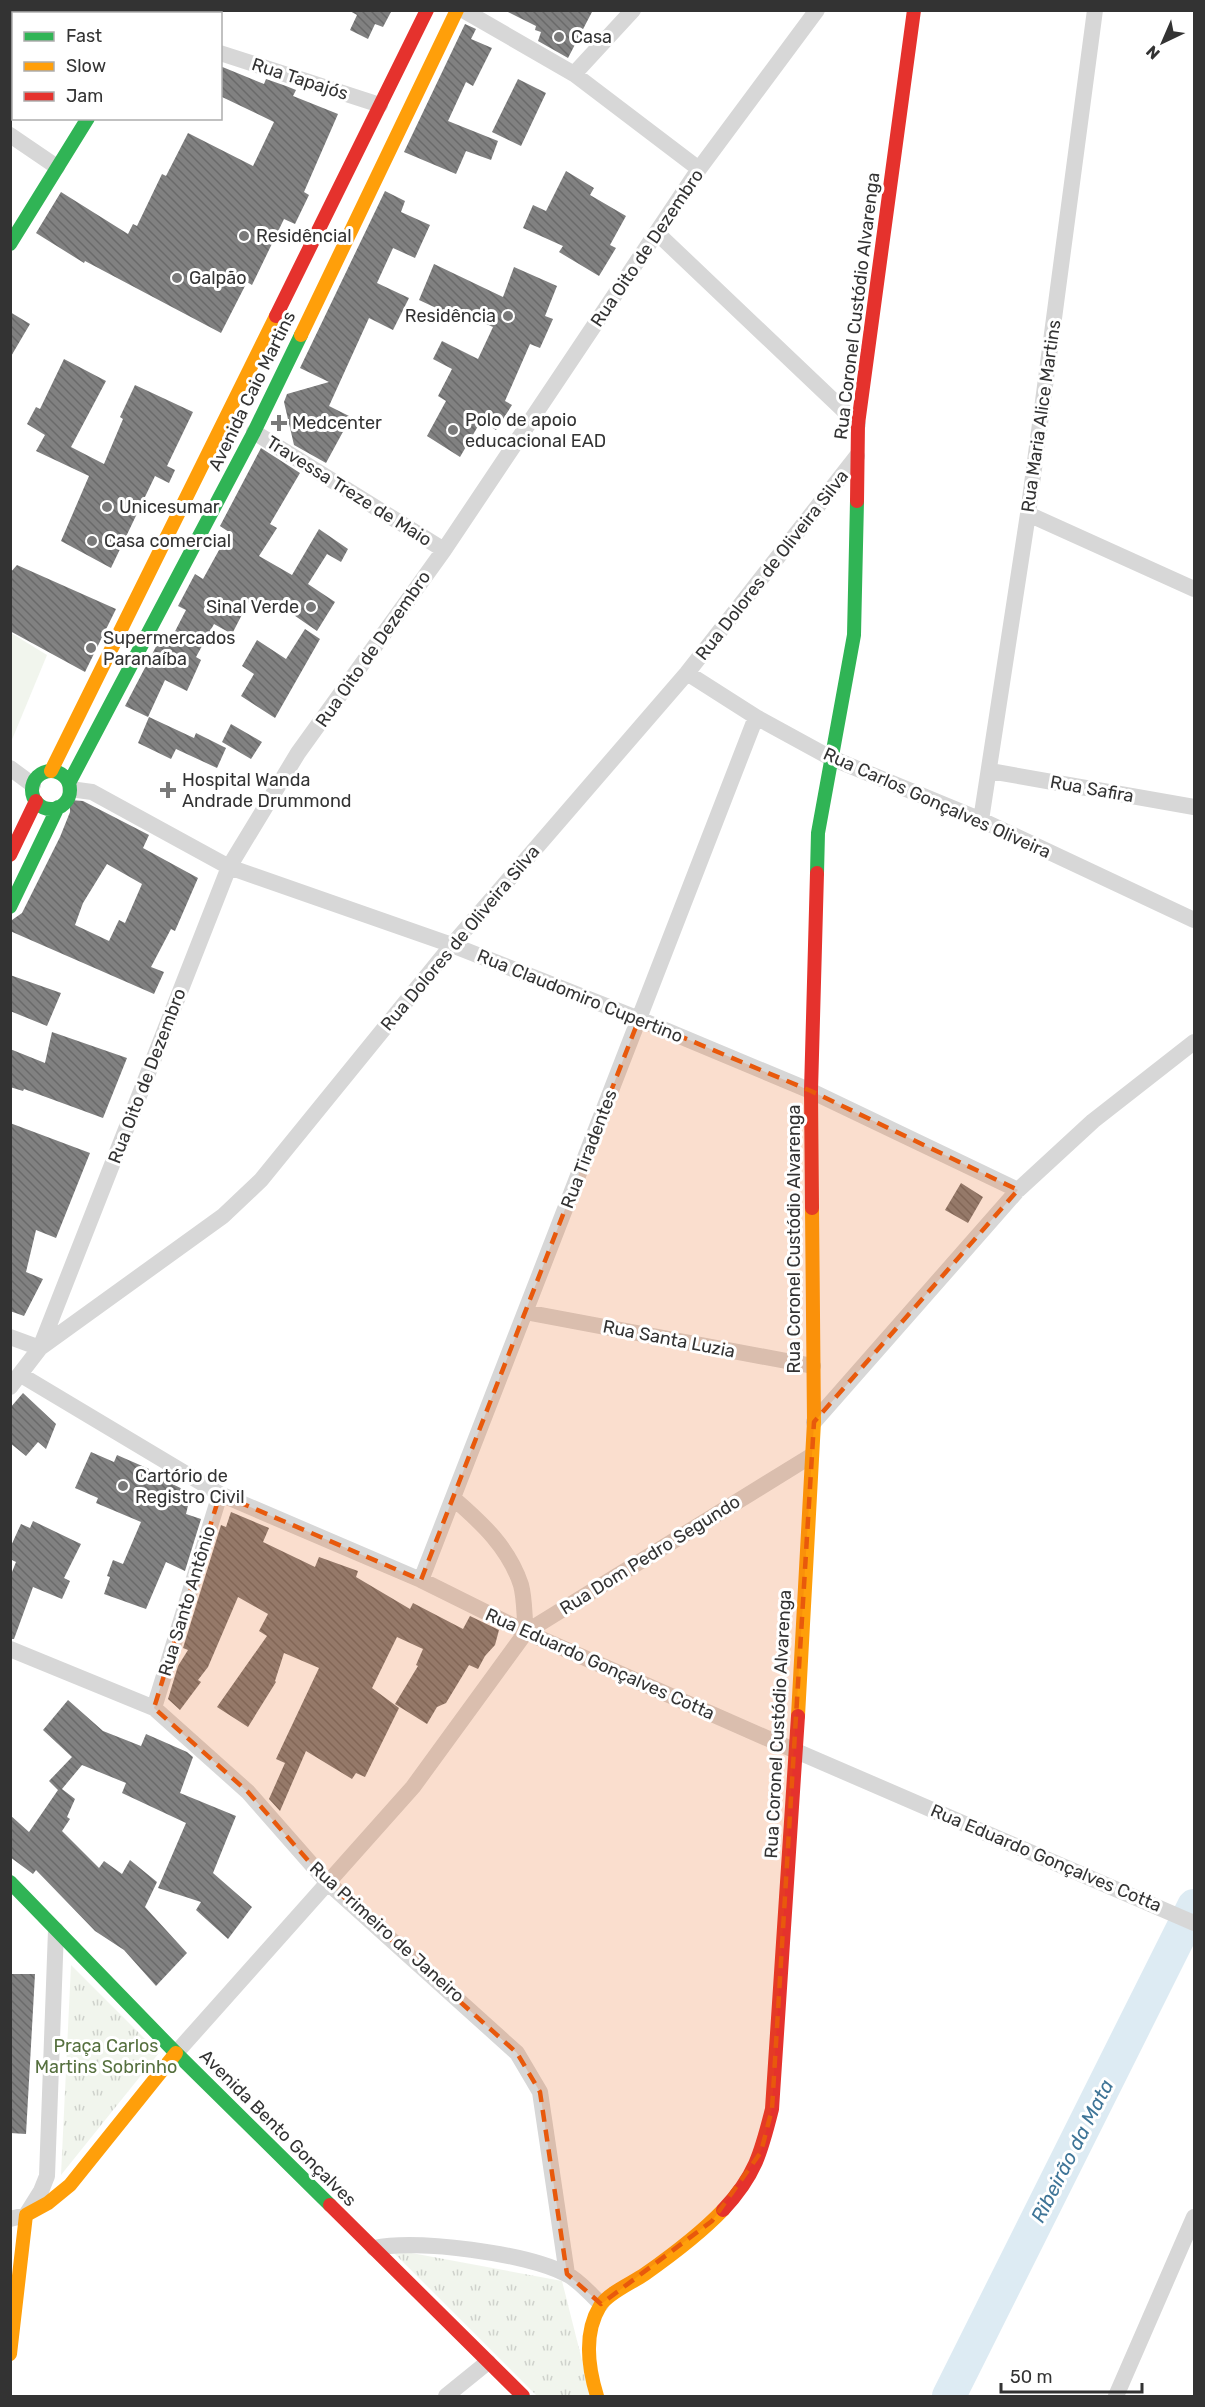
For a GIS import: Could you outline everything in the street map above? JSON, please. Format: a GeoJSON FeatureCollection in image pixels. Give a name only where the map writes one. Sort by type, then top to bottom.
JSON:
{"type":"FeatureCollection","features":[{"type":"Feature","properties":{"kind":"main road","name":"Avenida Caio Martins"},"geometry":{"type":"LineString","coordinates":[[51,771],[427,10]]}},
{"type":"Feature","properties":{"kind":"main road","name":"Avenida Caio Martins"},"geometry":{"type":"LineString","coordinates":[[70,786],[254,432],[458,10]]}},
{"type":"Feature","properties":{"kind":"main road","name":"Rua Coronel Custódio Alvarenga"},"geometry":{"type":"LineString","coordinates":[[601,2304],[712,2221],[746,2180],[761,2152],[772,2109],[796,1751],[814,1422],[811,1091],[818,832],[829,757],[854,635],[858,424],[914,10]]}},
{"type":"Feature","properties":{"kind":"main road"},"geometry":{"type":"LineString","coordinates":[[10,244],[87,120]]}},
{"type":"Feature","properties":{"kind":"main road"},"geometry":{"type":"LineString","coordinates":[[10,855],[36,801],[33,785],[39,775],[51,771],[62,774],[70,786],[67,800],[58,807],[10,906]]}},
{"type":"Feature","properties":{"kind":"main road"},"geometry":{"type":"LineString","coordinates":[[36,801],[46,808],[58,807]]}},
{"type":"Feature","properties":{"kind":"main road","name":"Avenida Bento Gonçalves"},"geometry":{"type":"LineString","coordinates":[[10,1882],[176,2052],[523,2397]]}},
{"type":"Feature","properties":{"kind":"main road"},"geometry":{"type":"LineString","coordinates":[[10,2354],[18,2217],[48,2203],[70,2185],[176,2052]]}},
{"type":"Feature","properties":{"kind":"main road"},"geometry":{"type":"LineString","coordinates":[[597,2397],[587,2362],[587,2343],[591,2324],[601,2304]]}},
{"type":"Feature","properties":{"kind":"street"},"geometry":{"type":"LineString","coordinates":[[463,10],[574,74],[699,169]]}},
{"type":"Feature","properties":{"kind":"street"},"geometry":{"type":"LineString","coordinates":[[574,74],[633,10]]}},
{"type":"Feature","properties":{"kind":"street","name":"Rua Oito de Dezembro"},"geometry":{"type":"LineString","coordinates":[[40,1348],[229,867],[298,753],[444,550],[699,169],[817,10]]}},
{"type":"Feature","properties":{"kind":"street","name":"Rua Maria Alice Martins"},"geometry":{"type":"LineString","coordinates":[[981,820],[1028,514],[1095,10]]}},
{"type":"Feature","properties":{"kind":"street","name":"Rua Tapajós"},"geometry":{"type":"LineString","coordinates":[[222,54],[380,105]]}},
{"type":"Feature","properties":{"kind":"street"},"geometry":{"type":"LineString","coordinates":[[10,135],[57,166]]}},
{"type":"Feature","properties":{"kind":"street"},"geometry":{"type":"LineString","coordinates":[[657,233],[858,424]]}},
{"type":"Feature","properties":{"kind":"street","name":"Travessa Treze de Maio"},"geometry":{"type":"LineString","coordinates":[[254,432],[444,550]]}},
{"type":"Feature","properties":{"kind":"street","name":"Rua Dolores de Oliveira Silva"},"geometry":{"type":"LineString","coordinates":[[16,1381],[40,1348],[223,1216],[253,1189],[452,945],[687,673],[857,456]]}},
{"type":"Feature","properties":{"kind":"street"},"geometry":{"type":"LineString","coordinates":[[1028,514],[1194,589]]}},
{"type":"Feature","properties":{"kind":"street","name":"Rua Carlos Gonçalves Oliveira"},"geometry":{"type":"LineString","coordinates":[[687,673],[756,717],[829,757],[981,820],[1194,920]]}},
{"type":"Feature","properties":{"kind":"street","name":"Rua Tiradentes"},"geometry":{"type":"LineString","coordinates":[[421,1580],[756,717]]}},
{"type":"Feature","properties":{"kind":"street"},"geometry":{"type":"LineString","coordinates":[[10,768],[33,785]]}},
{"type":"Feature","properties":{"kind":"street","name":"Rua Safira"},"geometry":{"type":"LineString","coordinates":[[990,771],[1194,807]]}},
{"type":"Feature","properties":{"kind":"street","name":"Rua Claudomiro Cupertino"},"geometry":{"type":"LineString","coordinates":[[70,786],[92,792],[229,867],[452,945],[639,1019],[811,1091],[1018,1190]]}},
{"type":"Feature","properties":{"kind":"street"},"geometry":{"type":"LineString","coordinates":[[814,1422],[1018,1190],[1093,1121],[1194,1042]]}},
{"type":"Feature","properties":{"kind":"street","name":"Rua Santa Luzia"},"geometry":{"type":"LineString","coordinates":[[525,1312],[813,1366]]}},
{"type":"Feature","properties":{"kind":"street"},"geometry":{"type":"LineString","coordinates":[[10,1337],[40,1348]]}},
{"type":"Feature","properties":{"kind":"street","name":"Rua Eduardo Gonçalves Cotta"},"geometry":{"type":"LineString","coordinates":[[16,1381],[220,1494],[421,1580],[526,1632],[796,1751],[1194,1923]]}},
{"type":"Feature","properties":{"kind":"street","name":"Rua Dom Pedro Segundo"},"geometry":{"type":"LineString","coordinates":[[176,2052],[413,1787],[526,1632],[811,1456]]}},
{"type":"Feature","properties":{"kind":"street","name":"Rua Santo Antônio"},"geometry":{"type":"LineString","coordinates":[[154,1708],[220,1494]]}},
{"type":"Feature","properties":{"kind":"street"},"geometry":{"type":"LineString","coordinates":[[453,1498],[488,1528],[508,1557],[521,1586],[526,1632]]}},
{"type":"Feature","properties":{"kind":"street","name":"Rua Primeiro de Janeiro"},"geometry":{"type":"LineString","coordinates":[[10,1649],[154,1708],[248,1792],[327,1882],[518,2053],[531,2072],[540,2092],[567,2274]]}},
{"type":"Feature","properties":{"kind":"street"},"geometry":{"type":"LineString","coordinates":[[18,2217],[41,2191],[46,2176],[56,1930]]}},
{"type":"Feature","properties":{"kind":"street"},"geometry":{"type":"LineString","coordinates":[[1116,2397],[1194,2217]]}},
{"type":"Feature","properties":{"kind":"street"},"geometry":{"type":"LineString","coordinates":[[374,2248],[416,2245],[534,2261],[567,2274],[601,2304]]}},
{"type":"Feature","properties":{"kind":"street"},"geometry":{"type":"LineString","coordinates":[[446,2397],[488,2362]]}},
{"type":"Feature","properties":{"kind":"highlighted area"},"geometry":{"type":"Polygon","coordinates":[[[639,1019],[811,1091],[1018,1190],[814,1422],[772,2109],[761,2152],[712,2221],[601,2304],[567,2274],[540,2092],[517,2053],[327,1882],[248,1792],[154,1708],[220,1494],[421,1580],[639,1019]]]}},
{"type":"Feature","properties":{"kind":"green space"},"geometry":{"type":"Polygon","coordinates":[[[11,633],[47,655],[11,742],[11,633]]]}},
{"type":"Feature","properties":{"kind":"green space","name":"Praça Carlos Martins Sobrinho"},"geometry":{"type":"Polygon","coordinates":[[[71,1965],[159,2053],[61,2175],[71,1965]]]}},
{"type":"Feature","properties":{"kind":"green space"},"geometry":{"type":"Polygon","coordinates":[[[390,2249],[562,2281],[591,2396],[537,2396],[390,2249]]]}},
{"type":"Feature","properties":{"kind":"building"},"geometry":{"type":"Polygon","coordinates":[[[348,10],[392,10],[383,27],[375,24],[368,39],[350,30],[357,15],[348,10]]]}},
{"type":"Feature","properties":{"kind":"building","name":"Casa"},"geometry":{"type":"Polygon","coordinates":[[[504,10],[593,10],[568,58],[538,41],[541,32],[535,30],[536,26],[504,10]]]}},
{"type":"Feature","properties":{"kind":"building"},"geometry":{"type":"Polygon","coordinates":[[[465,24],[476,29],[471,39],[492,48],[473,86],[466,82],[448,121],[498,141],[491,160],[466,151],[456,174],[404,152],[465,24]]]}},
{"type":"Feature","properties":{"kind":"building"},"geometry":{"type":"Polygon","coordinates":[[[222,67],[264,84],[266,79],[296,90],[293,96],[338,114],[304,192],[309,195],[295,224],[284,219],[252,285],[247,282],[221,333],[85,261],[84,263],[36,233],[61,192],[128,234],[133,224],[137,226],[162,174],[166,176],[188,133],[253,166],[274,122],[222,97],[222,67]]]}},
{"type":"Feature","properties":{"kind":"building"},"geometry":{"type":"Polygon","coordinates":[[[518,79],[546,93],[521,146],[492,132],[518,79]]]}},
{"type":"Feature","properties":{"kind":"building"},"geometry":{"type":"Polygon","coordinates":[[[566,171],[594,188],[590,195],[626,216],[610,245],[616,248],[599,276],[559,252],[563,246],[523,228],[533,205],[546,211],[566,171]]]}},
{"type":"Feature","properties":{"kind":"building"},"geometry":{"type":"Polygon","coordinates":[[[385,191],[405,201],[401,212],[430,225],[415,258],[393,248],[377,283],[409,298],[393,330],[369,318],[329,406],[351,417],[326,463],[294,445],[284,402],[287,394],[329,382],[300,368],[385,191]]]}},
{"type":"Feature","properties":{"kind":"building"},"geometry":{"type":"Polygon","coordinates":[[[434,264],[503,297],[514,267],[557,286],[545,316],[553,319],[540,348],[530,344],[505,401],[512,405],[496,430],[481,421],[460,457],[427,436],[446,401],[438,396],[452,369],[433,359],[442,341],[478,359],[493,327],[449,307],[447,313],[419,300],[434,264]]]}},
{"type":"Feature","properties":{"kind":"building"},"geometry":{"type":"Polygon","coordinates":[[[10,312],[30,324],[10,358],[10,312]]]}},
{"type":"Feature","properties":{"kind":"building"},"geometry":{"type":"Polygon","coordinates":[[[64,359],[106,381],[71,447],[104,464],[123,419],[120,417],[135,385],[193,412],[167,466],[175,470],[169,483],[155,476],[111,568],[61,541],[89,476],[36,451],[45,435],[27,424],[36,407],[40,409],[64,359]]]}},
{"type":"Feature","properties":{"kind":"building"},"geometry":{"type":"Polygon","coordinates":[[[261,448],[300,473],[270,524],[277,528],[259,556],[292,575],[319,529],[348,549],[341,562],[327,554],[308,584],[335,602],[317,631],[272,600],[265,610],[249,601],[232,634],[214,624],[196,657],[201,660],[187,691],[165,680],[148,717],[125,706],[160,639],[169,643],[186,610],[178,606],[195,574],[203,579],[229,532],[220,526],[261,448]]]}},
{"type":"Feature","properties":{"kind":"building"},"geometry":{"type":"Polygon","coordinates":[[[17,565],[116,609],[85,672],[10,631],[10,573],[17,565]]]}},
{"type":"Feature","properties":{"kind":"building"},"geometry":{"type":"Polygon","coordinates":[[[305,629],[320,639],[275,718],[241,696],[254,674],[242,666],[257,640],[286,659],[305,629]]]}},
{"type":"Feature","properties":{"kind":"building"},"geometry":{"type":"Polygon","coordinates":[[[149,717],[194,738],[196,733],[226,748],[217,768],[176,749],[171,759],[138,743],[149,717]]]}},
{"type":"Feature","properties":{"kind":"building"},"geometry":{"type":"Polygon","coordinates":[[[231,724],[262,742],[251,759],[222,742],[231,724]]]}},
{"type":"Feature","properties":{"kind":"building"},"geometry":{"type":"Polygon","coordinates":[[[70,800],[83,801],[149,835],[143,848],[198,878],[175,931],[171,929],[151,967],[164,972],[154,994],[10,931],[12,920],[22,913],[70,812],[70,800]],[[107,864],[83,903],[75,925],[109,941],[119,920],[125,923],[142,884],[107,864]]]}},
{"type":"Feature","properties":{"kind":"building"},"geometry":{"type":"Polygon","coordinates":[[[10,975],[61,993],[47,1026],[10,1011],[10,975]]]}},
{"type":"Feature","properties":{"kind":"building"},"geometry":{"type":"Polygon","coordinates":[[[52,1032],[127,1058],[103,1118],[24,1089],[23,1091],[10,1087],[10,1049],[45,1063],[52,1032]]]}},
{"type":"Feature","properties":{"kind":"building"},"geometry":{"type":"Polygon","coordinates":[[[10,1123],[90,1153],[56,1238],[36,1230],[26,1272],[43,1279],[24,1316],[10,1311],[10,1123]]]}},
{"type":"Feature","properties":{"kind":"building"},"geometry":{"type":"Polygon","coordinates":[[[961,1183],[983,1197],[968,1223],[945,1210],[961,1183]]]}},
{"type":"Feature","properties":{"kind":"building"},"geometry":{"type":"Polygon","coordinates":[[[23,1393],[56,1424],[46,1449],[38,1442],[26,1456],[10,1443],[10,1408],[23,1393]]]}},
{"type":"Feature","properties":{"kind":"building"},"geometry":{"type":"Polygon","coordinates":[[[91,1452],[114,1462],[117,1455],[149,1469],[147,1472],[191,1493],[186,1514],[201,1519],[185,1571],[166,1562],[146,1609],[104,1594],[113,1560],[123,1564],[141,1522],[96,1503],[98,1498],[75,1488],[91,1452]]]}},
{"type":"Feature","properties":{"kind":"building"},"geometry":{"type":"Polygon","coordinates":[[[231,1512],[269,1528],[263,1542],[315,1567],[319,1557],[358,1571],[356,1577],[410,1609],[413,1603],[463,1629],[470,1616],[499,1630],[495,1645],[485,1656],[478,1669],[469,1665],[446,1703],[437,1707],[427,1724],[395,1704],[418,1666],[416,1665],[423,1649],[397,1637],[372,1688],[399,1708],[365,1777],[356,1773],[352,1779],[306,1751],[280,1811],[269,1799],[285,1763],[276,1759],[319,1668],[284,1653],[276,1682],[248,1727],[217,1707],[267,1636],[259,1631],[268,1614],[238,1597],[208,1667],[198,1680],[201,1682],[180,1710],[168,1699],[178,1666],[188,1650],[183,1648],[221,1525],[226,1527],[231,1512]]]}},
{"type":"Feature","properties":{"kind":"building"},"geometry":{"type":"Polygon","coordinates":[[[33,1521],[81,1544],[64,1578],[70,1581],[62,1599],[33,1587],[14,1639],[10,1639],[10,1577],[16,1562],[10,1559],[10,1548],[21,1524],[30,1528],[33,1521]]]}},
{"type":"Feature","properties":{"kind":"building"},"geometry":{"type":"Polygon","coordinates":[[[68,1700],[103,1731],[141,1746],[146,1734],[187,1752],[193,1757],[180,1793],[236,1816],[213,1873],[252,1907],[228,1939],[196,1910],[201,1902],[158,1888],[186,1823],[122,1793],[126,1783],[82,1765],[62,1789],[75,1799],[67,1817],[70,1819],[62,1831],[99,1868],[104,1861],[122,1874],[130,1860],[157,1882],[145,1907],[187,1953],[156,1986],[124,1950],[95,1931],[36,1870],[33,1874],[10,1857],[10,1815],[29,1832],[58,1790],[49,1781],[72,1757],[43,1730],[68,1700]]]}},
{"type":"Feature","properties":{"kind":"building"},"geometry":{"type":"Polygon","coordinates":[[[10,1974],[35,1974],[26,2134],[10,2133],[10,1974]]]}},
{"type":"Feature","properties":{"kind":"waterway","name":"Ribeirão da Mata"},"geometry":{"type":"LineString","coordinates":[[949,2396],[1194,1906]]}},
{"type":"Feature","properties":{"kind":"traffic: fast"},"geometry":{"type":"LineString","coordinates":[[10,244],[87,120]]}},
{"type":"Feature","properties":{"kind":"traffic: fast"},"geometry":{"type":"LineString","coordinates":[[69,783],[254,432],[301,335]]}},
{"type":"Feature","properties":{"kind":"traffic: fast"},"geometry":{"type":"LineString","coordinates":[[817,873],[818,833],[854,635],[857,501]]}},
{"type":"Feature","properties":{"kind":"traffic: fast"},"geometry":{"type":"LineString","coordinates":[[51,771],[64,777],[70,790],[64,803],[51,809],[38,803],[32,790],[38,777],[51,771]]}},
{"type":"Feature","properties":{"kind":"traffic: fast"},"geometry":{"type":"LineString","coordinates":[[10,907],[58,807]]}},
{"type":"Feature","properties":{"kind":"traffic: fast"},"geometry":{"type":"LineString","coordinates":[[10,1882],[176,2053],[330,2205]]}},
{"type":"Feature","properties":{"kind":"traffic: slow"},"geometry":{"type":"LineString","coordinates":[[301,335],[457,10]]}},
{"type":"Feature","properties":{"kind":"traffic: slow"},"geometry":{"type":"LineString","coordinates":[[51,771],[276,316]]}},
{"type":"Feature","properties":{"kind":"traffic: slow"},"geometry":{"type":"LineString","coordinates":[[798,1716],[814,1422],[812,1208]]}},
{"type":"Feature","properties":{"kind":"traffic: slow"},"geometry":{"type":"LineString","coordinates":[[10,2354],[26,2215],[48,2203],[70,2185],[176,2053]]}},
{"type":"Feature","properties":{"kind":"traffic: slow"},"geometry":{"type":"LineString","coordinates":[[597,2396],[591,2374],[589,2339],[600,2306],[614,2293],[675,2252],[723,2210]]}},
{"type":"Feature","properties":{"kind":"traffic: jam"},"geometry":{"type":"LineString","coordinates":[[276,316],[427,10]]}},
{"type":"Feature","properties":{"kind":"traffic: jam"},"geometry":{"type":"LineString","coordinates":[[857,501],[858,424],[914,10]]}},
{"type":"Feature","properties":{"kind":"traffic: jam"},"geometry":{"type":"LineString","coordinates":[[10,855],[36,801]]}},
{"type":"Feature","properties":{"kind":"traffic: jam"},"geometry":{"type":"LineString","coordinates":[[812,1208],[811,1091],[817,873]]}},
{"type":"Feature","properties":{"kind":"traffic: jam"},"geometry":{"type":"LineString","coordinates":[[723,2210],[750,2175],[764,2139],[772,2109],[798,1716]]}},
{"type":"Feature","properties":{"kind":"traffic: jam"},"geometry":{"type":"LineString","coordinates":[[330,2205],[523,2396]]}},
{"type":"Feature","properties":{"kind":"place","name":"Casa"},"geometry":{"type":"Point","coordinates":[559,37]}},
{"type":"Feature","properties":{"kind":"place","name":"Residêncial"},"geometry":{"type":"Point","coordinates":[244,236]}},
{"type":"Feature","properties":{"kind":"place","name":"Galpão"},"geometry":{"type":"Point","coordinates":[177,278]}},
{"type":"Feature","properties":{"kind":"place","name":"Residência"},"geometry":{"type":"Point","coordinates":[508,316]}},
{"type":"Feature","properties":{"kind":"place","name":"Medcenter"},"geometry":{"type":"Point","coordinates":[279,423]}},
{"type":"Feature","properties":{"kind":"place","name":"Polo de apoio educacional EAD"},"geometry":{"type":"Point","coordinates":[453,430]}},
{"type":"Feature","properties":{"kind":"place","name":"Unicesumar"},"geometry":{"type":"Point","coordinates":[107,507]}},
{"type":"Feature","properties":{"kind":"place","name":"Casa comercial"},"geometry":{"type":"Point","coordinates":[92,541]}},
{"type":"Feature","properties":{"kind":"place","name":"Sinal Verde"},"geometry":{"type":"Point","coordinates":[311,607]}},
{"type":"Feature","properties":{"kind":"place","name":"Supermercados Paranaíba"},"geometry":{"type":"Point","coordinates":[91,648]}},
{"type":"Feature","properties":{"kind":"place","name":"Hospital Wanda Andrade Drummond"},"geometry":{"type":"Point","coordinates":[168,790]}},
{"type":"Feature","properties":{"kind":"place","name":"Cartório de Registro Civil"},"geometry":{"type":"Point","coordinates":[123,1486]}}]}
